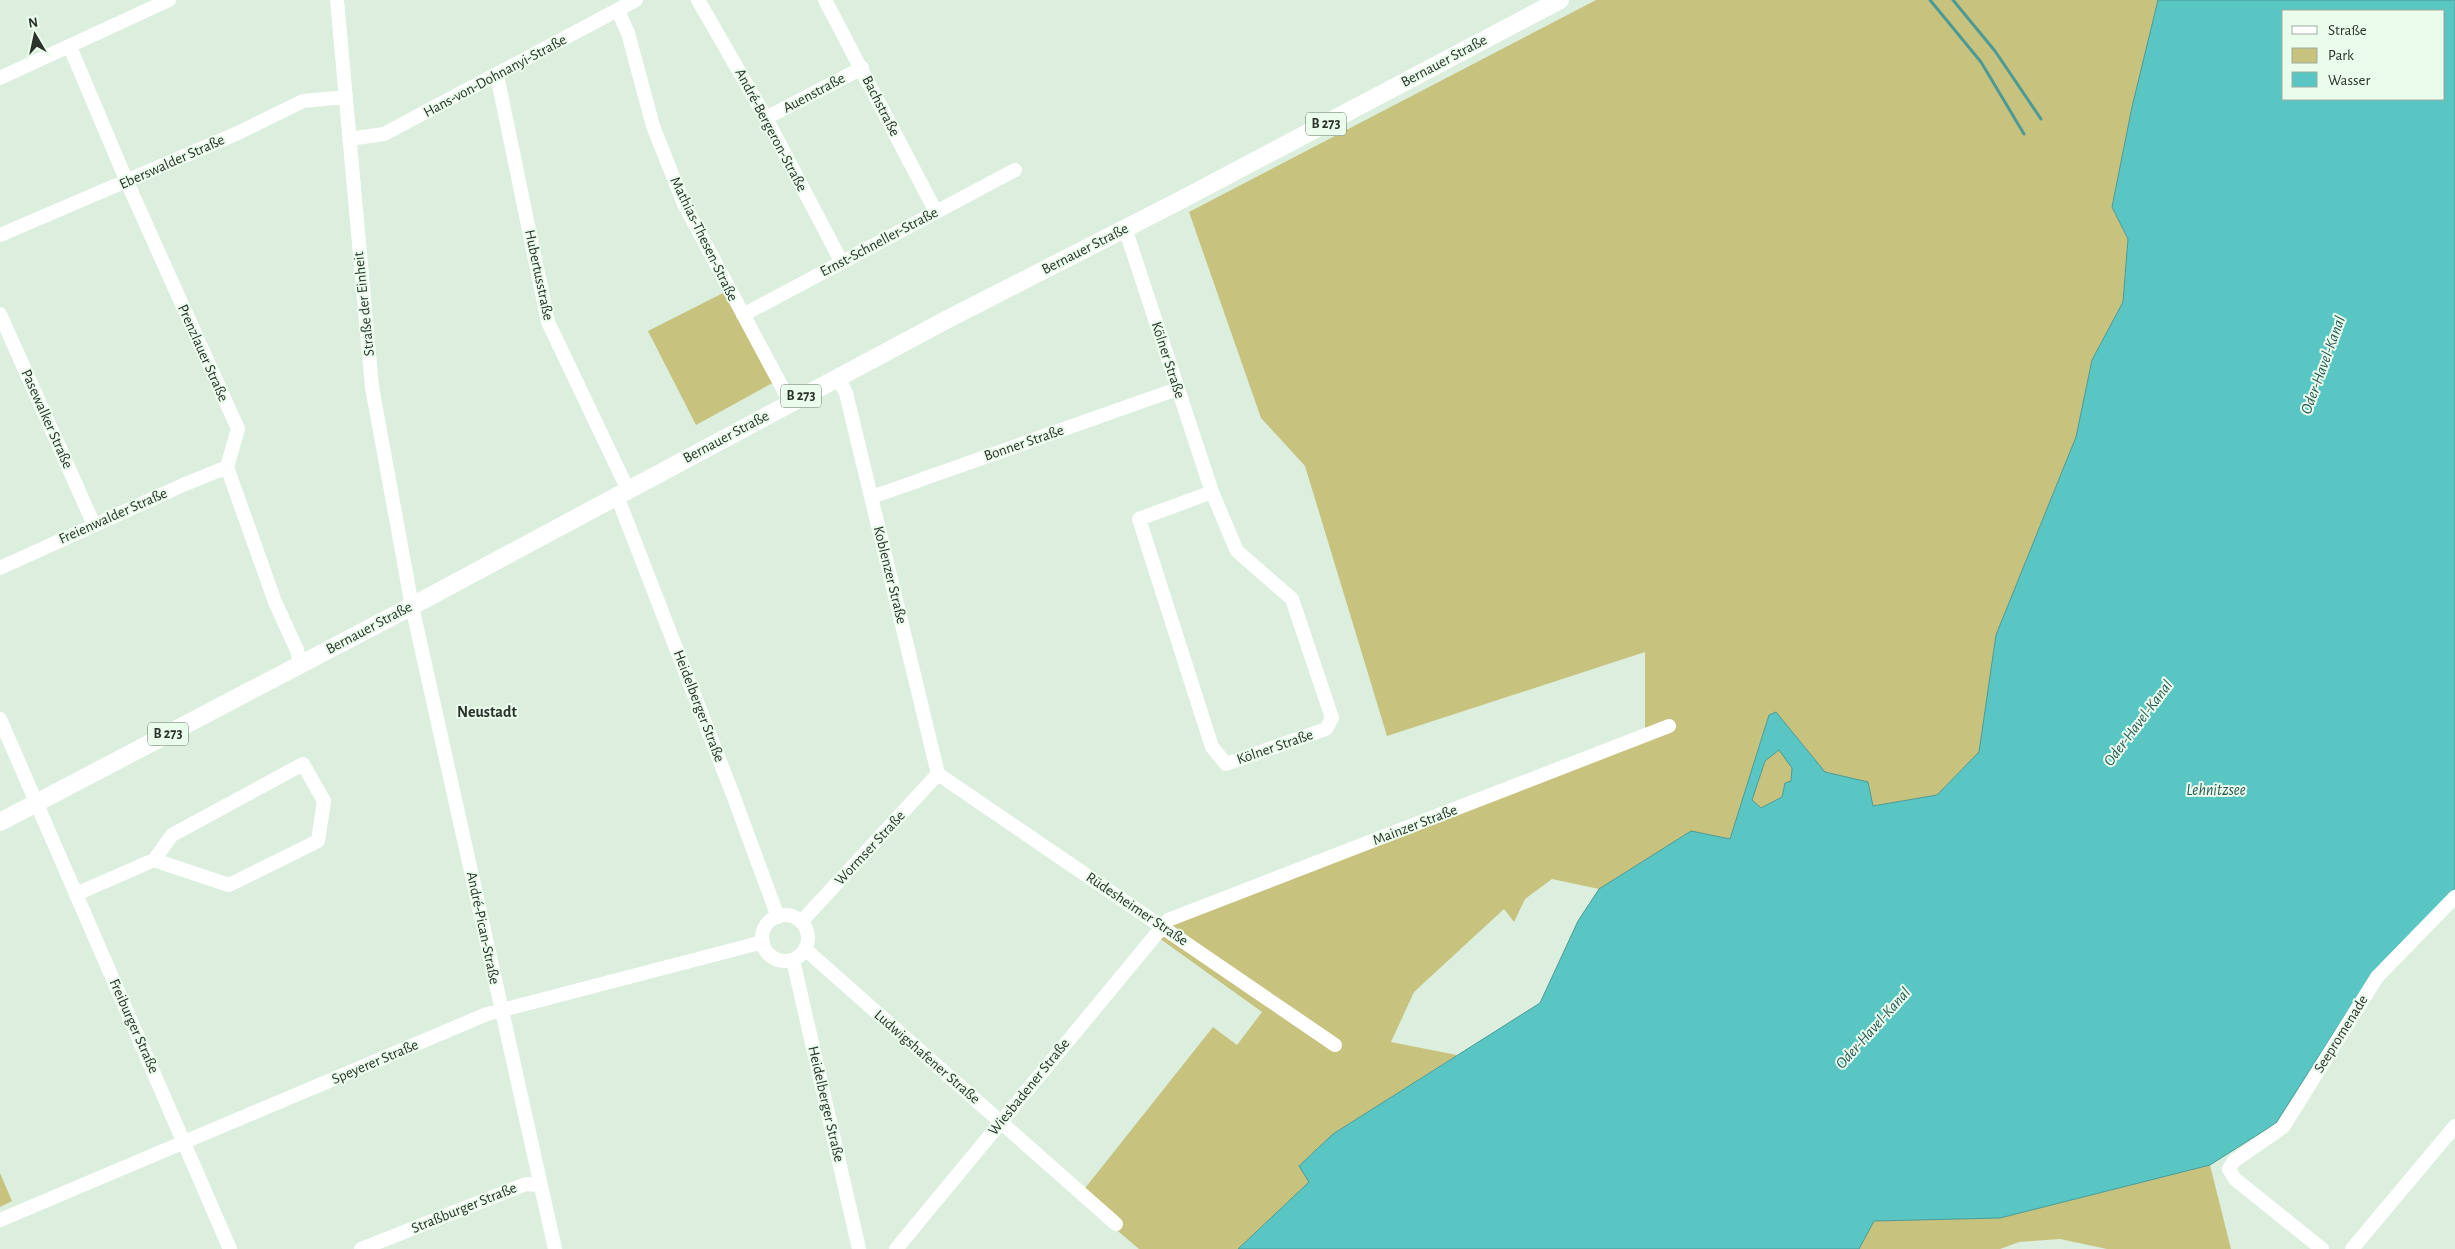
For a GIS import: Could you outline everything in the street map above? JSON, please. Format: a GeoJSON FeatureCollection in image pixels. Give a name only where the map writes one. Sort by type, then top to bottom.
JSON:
{"type":"FeatureCollection","features":[{"type":"Feature","properties":{"kind":"main road","name":"Bernauer Straße"},"geometry":{"type":"LineString","coordinates":[[0,822],[412,606],[790,402],[1560,0]]}},
{"type":"Feature","properties":{"kind":"street"},"geometry":{"type":"LineString","coordinates":[[0,78],[169,0]]}},
{"type":"Feature","properties":{"kind":"street","name":"Straße der Einheit"},"geometry":{"type":"LineString","coordinates":[[337,0],[372,387],[412,606]]}},
{"type":"Feature","properties":{"kind":"street","name":"Hans-von-Dohnanyi-Straße"},"geometry":{"type":"LineString","coordinates":[[349,139],[384,134],[636,0]]}},
{"type":"Feature","properties":{"kind":"street","name":"André-Bergeron-Straße"},"geometry":{"type":"LineString","coordinates":[[698,0],[766,118],[841,261]]}},
{"type":"Feature","properties":{"kind":"street","name":"Bachstraße"},"geometry":{"type":"LineString","coordinates":[[825,0],[936,212]]}},
{"type":"Feature","properties":{"kind":"street","name":"Mathias-Thesen-Straße"},"geometry":{"type":"LineString","coordinates":[[618,11],[628,34],[653,126],[683,201],[790,402]]}},
{"type":"Feature","properties":{"kind":"street","name":"Prenzlauer Straße"},"geometry":{"type":"LineString","coordinates":[[70,46],[127,182],[238,429],[228,467]]}},
{"type":"Feature","properties":{"kind":"street","name":"Auenstraße"},"geometry":{"type":"LineString","coordinates":[[766,118],[862,68]]}},
{"type":"Feature","properties":{"kind":"street","name":"Hubertusstraße"},"geometry":{"type":"LineString","coordinates":[[498,75],[548,322],[622,493]]}},
{"type":"Feature","properties":{"kind":"street","name":"Eberswalder Straße"},"geometry":{"type":"LineString","coordinates":[[0,235],[238,133],[303,101],[345,97]]}},
{"type":"Feature","properties":{"kind":"street","name":"Ernst-Schneller-Straße"},"geometry":{"type":"LineString","coordinates":[[742,315],[1016,170]]}},
{"type":"Feature","properties":{"kind":"street","name":"Kölner Straße"},"geometry":{"type":"LineString","coordinates":[[1125,228],[1212,492],[1237,551],[1292,599],[1332,718],[1326,729],[1226,764],[1212,747],[1139,519],[1212,492]]}},
{"type":"Feature","properties":{"kind":"street","name":"Pasewalker Straße"},"geometry":{"type":"LineString","coordinates":[[0,314],[94,525]]}},
{"type":"Feature","properties":{"kind":"street","name":"Koblenzer Straße"},"geometry":{"type":"LineString","coordinates":[[838,377],[846,393],[938,774]]}},
{"type":"Feature","properties":{"kind":"street","name":"Bonner Straße"},"geometry":{"type":"LineString","coordinates":[[872,497],[1177,389]]}},
{"type":"Feature","properties":{"kind":"street"},"geometry":{"type":"LineString","coordinates":[[228,467],[275,602],[297,650],[300,665]]}},
{"type":"Feature","properties":{"kind":"street","name":"Freienwalder Straße"},"geometry":{"type":"LineString","coordinates":[[0,568],[228,467]]}},
{"type":"Feature","properties":{"kind":"street","name":"Heidelberger Straße"},"geometry":{"type":"LineString","coordinates":[[622,493],[778,917]]}},
{"type":"Feature","properties":{"kind":"street","name":"André-Pican-Straße"},"geometry":{"type":"LineString","coordinates":[[412,606],[555,1249]]}},
{"type":"Feature","properties":{"kind":"street","name":"Freiburger Straße"},"geometry":{"type":"LineString","coordinates":[[0,719],[230,1249]]}},
{"type":"Feature","properties":{"kind":"street","name":"Mainzer Straße"},"geometry":{"type":"LineString","coordinates":[[1162,926],[1168,920],[1669,726]]}},
{"type":"Feature","properties":{"kind":"street"},"geometry":{"type":"LineString","coordinates":[[76,894],[154,860],[172,835],[303,764],[324,801],[318,841],[229,885],[154,860]]}},
{"type":"Feature","properties":{"kind":"street","name":"Wormser Straße"},"geometry":{"type":"LineString","coordinates":[[801,922],[938,774]]}},
{"type":"Feature","properties":{"kind":"street","name":"Rüdesheimer Straße"},"geometry":{"type":"LineString","coordinates":[[938,774],[1335,1045]]}},
{"type":"Feature","properties":{"kind":"street","name":"Seepromenade"},"geometry":{"type":"LineString","coordinates":[[2322,1249],[2235,1179],[2229,1169],[2234,1161],[2283,1127],[2377,978],[2455,897]]}},
{"type":"Feature","properties":{"kind":"street"},"geometry":{"type":"LineString","coordinates":[[789,916],[801,922],[808,935],[806,949],[793,960],[778,960],[771,956],[763,942],[764,929],[769,922],[778,917],[789,916]]}},
{"type":"Feature","properties":{"kind":"street","name":"Wiesbadener Straße"},"geometry":{"type":"LineString","coordinates":[[896,1249],[1162,926]]}},
{"type":"Feature","properties":{"kind":"street","name":"Speyerer Straße"},"geometry":{"type":"LineString","coordinates":[[0,1220],[487,1014],[763,942]]}},
{"type":"Feature","properties":{"kind":"street","name":"Ludwigshafener Straße"},"geometry":{"type":"LineString","coordinates":[[806,949],[1116,1224]]}},
{"type":"Feature","properties":{"kind":"street","name":"Heidelberger Straße"},"geometry":{"type":"LineString","coordinates":[[793,960],[859,1249]]}},
{"type":"Feature","properties":{"kind":"street"},"geometry":{"type":"LineString","coordinates":[[2352,1249],[2455,1126]]}},
{"type":"Feature","properties":{"kind":"street","name":"Straßburger Straße"},"geometry":{"type":"LineString","coordinates":[[361,1249],[526,1184],[540,1185]]}},
{"type":"Feature","properties":{"kind":"green space"},"geometry":{"type":"Polygon","coordinates":[[[1596,0],[2158,0],[2132,107],[2112,207],[2128,239],[2123,302],[2092,360],[2076,437],[1996,635],[1979,752],[1937,795],[1873,806],[1868,782],[1825,772],[1776,712],[1769,715],[1730,839],[1691,831],[1599,889],[1552,879],[1525,899],[1514,922],[1504,909],[1414,992],[1391,1042],[1457,1055],[1333,1134],[1299,1166],[1309,1182],[1238,1249],[1139,1249],[1078,1197],[1213,1027],[1237,1045],[1262,1012],[1152,933],[1645,737],[1645,652],[1387,736],[1305,466],[1261,418],[1189,212],[1596,0]]]}},
{"type":"Feature","properties":{"kind":"green space"},"geometry":{"type":"Polygon","coordinates":[[[729,290],[778,380],[696,425],[648,331],[729,290]]]}},
{"type":"Feature","properties":{"kind":"green space"},"geometry":{"type":"Polygon","coordinates":[[[1779,749],[1792,768],[1791,781],[1785,783],[1782,797],[1761,808],[1752,800],[1765,761],[1779,749]]]}},
{"type":"Feature","properties":{"kind":"green space"},"geometry":{"type":"Polygon","coordinates":[[[2210,1165],[2231,1249],[2107,1249],[2060,1239],[2019,1242],[2000,1249],[1859,1249],[1873,1221],[2000,1218],[2210,1165]]]}},
{"type":"Feature","properties":{"kind":"green space"},"geometry":{"type":"Polygon","coordinates":[[[0,1173],[12,1201],[0,1207],[0,1173]]]}},
{"type":"Feature","properties":{"kind":"water","name":"Lehnitzsee"},"geometry":{"type":"Polygon","coordinates":[[[2158,0],[2455,0],[2455,888],[2374,970],[2276,1123],[2210,1165],[2000,1218],[1874,1221],[1859,1249],[1238,1249],[1309,1182],[1299,1166],[1333,1134],[1540,1003],[1578,921],[1599,889],[1691,831],[1730,839],[1769,715],[1776,712],[1825,772],[1868,782],[1873,806],[1937,795],[1979,752],[1996,635],[2076,437],[2092,360],[2123,302],[2128,239],[2112,207],[2132,107],[2158,0]],[[1779,750],[1765,761],[1752,800],[1761,808],[1782,797],[1785,783],[1791,781],[1792,768],[1779,750]]]}},
{"type":"Feature","properties":{"kind":"waterway"},"geometry":{"type":"LineString","coordinates":[[1930,0],[1981,62],[2024,134]]}},
{"type":"Feature","properties":{"kind":"waterway"},"geometry":{"type":"LineString","coordinates":[[1953,0],[1995,51],[2041,119]]}},
{"type":"Feature","properties":{"kind":"district","name":"Neustadt"},"geometry":{"type":"Point","coordinates":[487,712]}},
{"type":"Feature","properties":{"kind":"water label","name":"Oder-Havel-Kanal"},"geometry":{"type":"Point","coordinates":[2323,365]}},
{"type":"Feature","properties":{"kind":"water label","name":"Oder-Havel-Kanal"},"geometry":{"type":"Point","coordinates":[2138,723]}},
{"type":"Feature","properties":{"kind":"water label","name":"Oder-Havel-Kanal"},"geometry":{"type":"Point","coordinates":[1873,1028]}}]}
